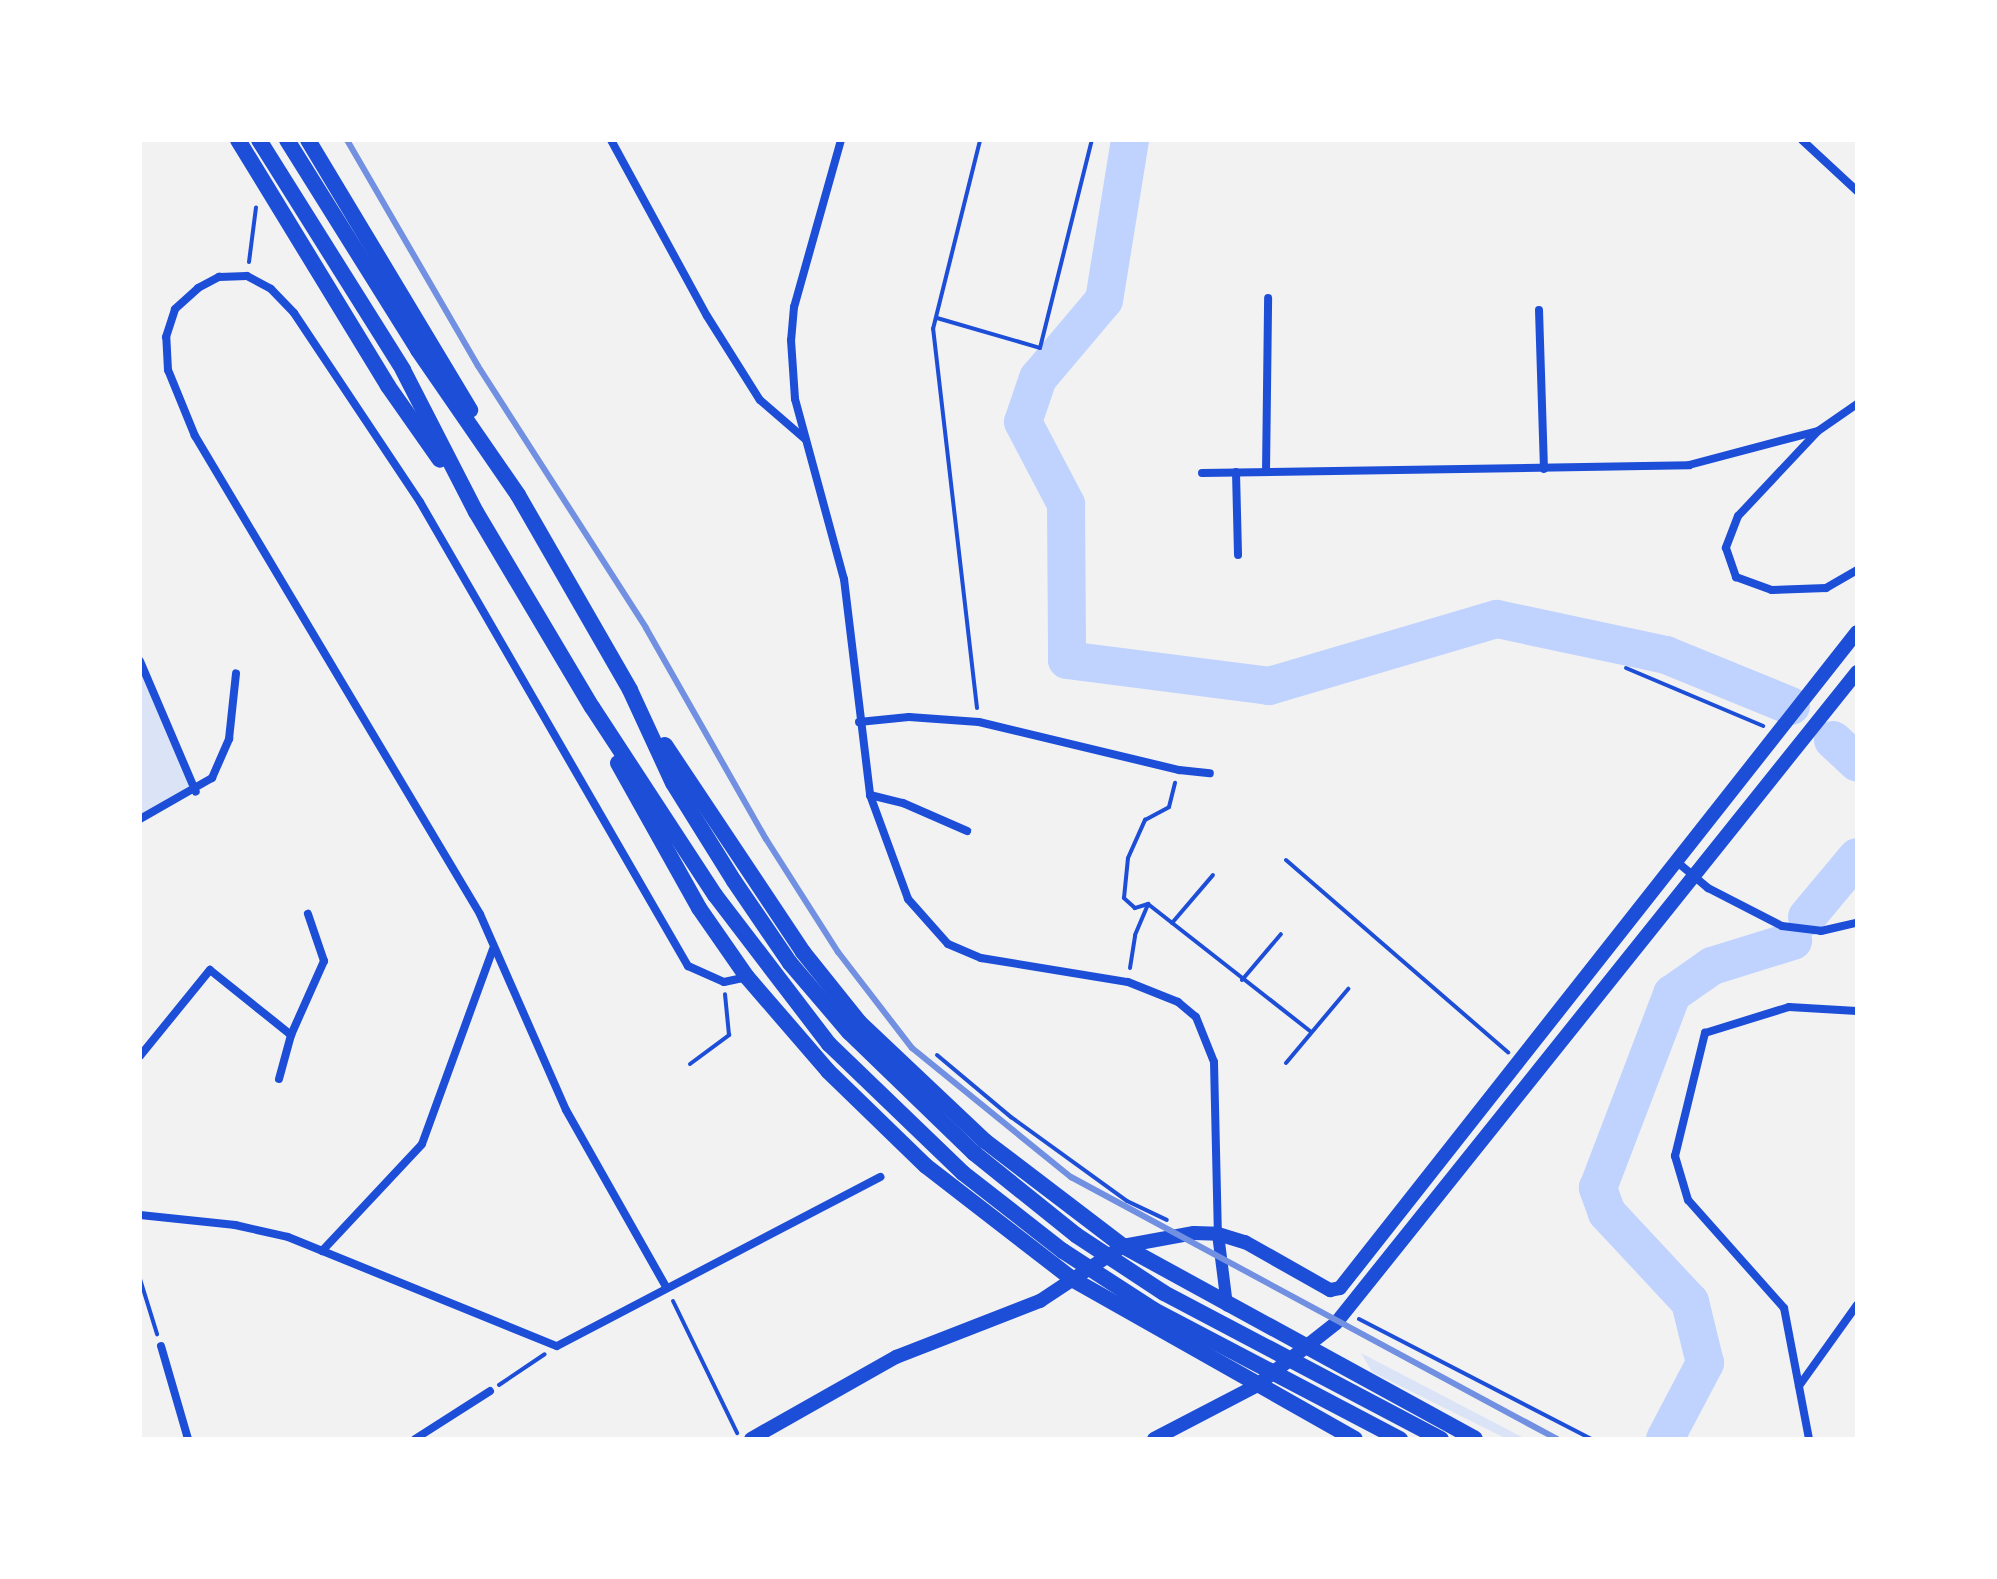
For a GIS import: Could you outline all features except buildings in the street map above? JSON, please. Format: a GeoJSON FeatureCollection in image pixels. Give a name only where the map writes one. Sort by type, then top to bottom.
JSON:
{"type":"FeatureCollection","features":[{"type":"Feature","properties":{"kind":"main road"},"geometry":{"type":"LineString","coordinates":[[238,140],[388,386],[476,512]]}},
{"type":"Feature","properties":{"kind":"main road"},"geometry":{"type":"LineString","coordinates":[[259,140],[403,370],[476,512],[592,707],[773,975],[829,1044],[963,1173],[1063,1251],[1154,1310],[1400,1439]]}},
{"type":"Feature","properties":{"kind":"main road"},"geometry":{"type":"LineString","coordinates":[[287,140],[418,350],[518,495]]}},
{"type":"Feature","properties":{"kind":"main road"},"geometry":{"type":"LineString","coordinates":[[308,140],[630,690],[745,872],[859,1022],[914,1078],[1053,1196],[1123,1246],[1303,1348],[1475,1439]]}},
{"type":"Feature","properties":{"kind":"main road"},"geometry":{"type":"LineString","coordinates":[[751,1439],[896,1357],[1040,1301],[1123,1246],[1194,1233],[1218,1234],[1245,1242],[1330,1290],[1340,1288],[1857,632]]}},
{"type":"Feature","properties":{"kind":"main road"},"geometry":{"type":"LineString","coordinates":[[1154,1439],[1256,1386],[1346,1312],[1691,875],[1857,672]]}},
{"type":"Feature","properties":{"kind":"main road"},"geometry":{"type":"LineString","coordinates":[[630,690],[673,783],[790,963],[903,1090],[974,1153],[1076,1235],[1164,1293],[1441,1439]]}},
{"type":"Feature","properties":{"kind":"main road"},"geometry":{"type":"LineString","coordinates":[[592,707],[638,808],[747,977],[880,1122],[1017,1240],[1072,1279],[1256,1386],[1355,1439]]}},
{"type":"Feature","properties":{"kind":"main road"},"geometry":{"type":"LineString","coordinates":[[1017,1240],[1038,1246],[1058,1239],[1063,1220],[1053,1196]]}},
{"type":"Feature","properties":{"kind":"main road"},"geometry":{"type":"LineString","coordinates":[[1256,1386],[1265,1348],[1257,1322]]}},
{"type":"Feature","properties":{"kind":"street"},"geometry":{"type":"LineString","coordinates":[[611,140],[707,316],[760,400],[807,441]]}},
{"type":"Feature","properties":{"kind":"street"},"geometry":{"type":"LineString","coordinates":[[841,140],[794,307],[795,399],[844,579],[870,795],[908,899],[948,944],[981,958],[1128,982],[1178,1002],[1196,1017],[1209,1041],[1218,1234],[1227,1305]]}},
{"type":"Feature","properties":{"kind":"street"},"geometry":{"type":"LineString","coordinates":[[1802,140],[1857,191]]}},
{"type":"Feature","properties":{"kind":"street"},"geometry":{"type":"LineString","coordinates":[[665,1285],[566,1110],[480,914],[195,436],[168,370],[166,337],[175,309],[219,277],[247,276],[271,289],[294,313],[420,502],[688,966],[724,982],[747,977]]}},
{"type":"Feature","properties":{"kind":"street"},"geometry":{"type":"LineString","coordinates":[[1266,472],[1268,298]]}},
{"type":"Feature","properties":{"kind":"street"},"geometry":{"type":"LineString","coordinates":[[1539,310],[1544,469]]}},
{"type":"Feature","properties":{"kind":"street"},"geometry":{"type":"LineString","coordinates":[[1857,404],[1818,431],[1738,516],[1726,548],[1736,577],[1772,590],[1826,588],[1857,570]]}},
{"type":"Feature","properties":{"kind":"street"},"geometry":{"type":"LineString","coordinates":[[1202,473],[1689,465],[1818,431]]}},
{"type":"Feature","properties":{"kind":"street"},"geometry":{"type":"LineString","coordinates":[[1236,472],[1238,555]]}},
{"type":"Feature","properties":{"kind":"street"},"geometry":{"type":"LineString","coordinates":[[140,661],[196,792]]}},
{"type":"Feature","properties":{"kind":"street"},"geometry":{"type":"LineString","coordinates":[[140,819],[196,792],[224,758],[236,673]]}},
{"type":"Feature","properties":{"kind":"street"},"geometry":{"type":"LineString","coordinates":[[859,722],[909,717],[979,722],[1179,770],[1210,773]]}},
{"type":"Feature","properties":{"kind":"street"},"geometry":{"type":"LineString","coordinates":[[870,795],[967,831]]}},
{"type":"Feature","properties":{"kind":"street"},"geometry":{"type":"LineString","coordinates":[[1675,861],[1691,875],[1791,929],[1821,931],[1857,923]]}},
{"type":"Feature","properties":{"kind":"street"},"geometry":{"type":"LineString","coordinates":[[279,1079],[291,1035],[324,961],[308,914]]}},
{"type":"Feature","properties":{"kind":"street"},"geometry":{"type":"LineString","coordinates":[[322,1251],[422,1144],[494,948]]}},
{"type":"Feature","properties":{"kind":"street"},"geometry":{"type":"LineString","coordinates":[[140,1056],[210,970],[291,1035]]}},
{"type":"Feature","properties":{"kind":"street"},"geometry":{"type":"LineString","coordinates":[[1809,1439],[1784,1308],[1688,1200],[1675,1156],[1705,1033],[1789,1007],[1857,1011]]}},
{"type":"Feature","properties":{"kind":"street"},"geometry":{"type":"LineString","coordinates":[[140,1215],[235,1225],[322,1251],[557,1346],[665,1285],[880,1177]]}},
{"type":"Feature","properties":{"kind":"street"},"geometry":{"type":"LineString","coordinates":[[1799,1386],[1857,1305]]}},
{"type":"Feature","properties":{"kind":"street"},"geometry":{"type":"LineString","coordinates":[[161,1346],[188,1439]]}},
{"type":"Feature","properties":{"kind":"street"},"geometry":{"type":"LineString","coordinates":[[415,1439],[490,1391]]}},
{"type":"Feature","properties":{"kind":"path"},"geometry":{"type":"LineString","coordinates":[[979,722],[933,329],[980,140]]}},
{"type":"Feature","properties":{"kind":"path"},"geometry":{"type":"LineString","coordinates":[[936,318],[1040,348],[1092,140]]}},
{"type":"Feature","properties":{"kind":"path"},"geometry":{"type":"LineString","coordinates":[[247,276],[257,204]]}},
{"type":"Feature","properties":{"kind":"path"},"geometry":{"type":"LineString","coordinates":[[1626,668],[1777,732]]}},
{"type":"Feature","properties":{"kind":"path"},"geometry":{"type":"LineString","coordinates":[[1148,904],[1135,908],[1124,898],[1128,858],[1145,820],[1169,807],[1179,770]]}},
{"type":"Feature","properties":{"kind":"path"},"geometry":{"type":"LineString","coordinates":[[1286,860],[1519,1061]]}},
{"type":"Feature","properties":{"kind":"path"},"geometry":{"type":"LineString","coordinates":[[1172,923],[1213,875]]}},
{"type":"Feature","properties":{"kind":"path"},"geometry":{"type":"LineString","coordinates":[[1128,982],[1135,935],[1148,904]]}},
{"type":"Feature","properties":{"kind":"path"},"geometry":{"type":"LineString","coordinates":[[1148,904],[1311,1032]]}},
{"type":"Feature","properties":{"kind":"path"},"geometry":{"type":"LineString","coordinates":[[1242,980],[1281,934]]}},
{"type":"Feature","properties":{"kind":"path"},"geometry":{"type":"LineString","coordinates":[[690,1064],[729,1035],[724,982]]}},
{"type":"Feature","properties":{"kind":"path"},"geometry":{"type":"LineString","coordinates":[[1286,1063],[1348,989]]}},
{"type":"Feature","properties":{"kind":"path"},"geometry":{"type":"LineString","coordinates":[[937,1055],[1011,1117],[1127,1201],[1194,1233]]}},
{"type":"Feature","properties":{"kind":"path"},"geometry":{"type":"LineString","coordinates":[[140,1279],[161,1346]]}},
{"type":"Feature","properties":{"kind":"path"},"geometry":{"type":"LineString","coordinates":[[665,1285],[740,1439]]}},
{"type":"Feature","properties":{"kind":"path"},"geometry":{"type":"LineString","coordinates":[[1346,1312],[1591,1439]]}},
{"type":"Feature","properties":{"kind":"path"},"geometry":{"type":"LineString","coordinates":[[490,1391],[557,1346]]}},
{"type":"Feature","properties":{"kind":"shaded area"},"geometry":{"type":"Polygon","coordinates":[[[140,661],[196,792],[140,819],[140,661]]]}},
{"type":"Feature","properties":{"kind":"shaded area"},"geometry":{"type":"Polygon","coordinates":[[[1361,1353],[1526,1439],[1507,1439],[1372,1372],[1361,1353]]]}},
{"type":"Feature","properties":{"kind":"waterway"},"geometry":{"type":"LineString","coordinates":[[1130,140],[1104,300],[1038,378],[1023,422],[1066,504],[1067,660],[1269,686],[1497,619],[1666,655],[1791,706]]}},
{"type":"Feature","properties":{"kind":"waterway"},"geometry":{"type":"LineString","coordinates":[[1833,740],[1857,762]]}},
{"type":"Feature","properties":{"kind":"waterway"},"geometry":{"type":"LineString","coordinates":[[1807,917],[1857,857]]}},
{"type":"Feature","properties":{"kind":"waterway"},"geometry":{"type":"LineString","coordinates":[[1665,1439],[1705,1363],[1690,1302],[1607,1213],[1598,1188],[1672,994],[1712,966],[1793,941]]}},
{"type":"Feature","properties":{"kind":"railway"},"geometry":{"type":"LineString","coordinates":[[347,140],[478,366],[646,628],[766,839],[838,952],[912,1048],[1071,1177],[1557,1439]]}}]}
